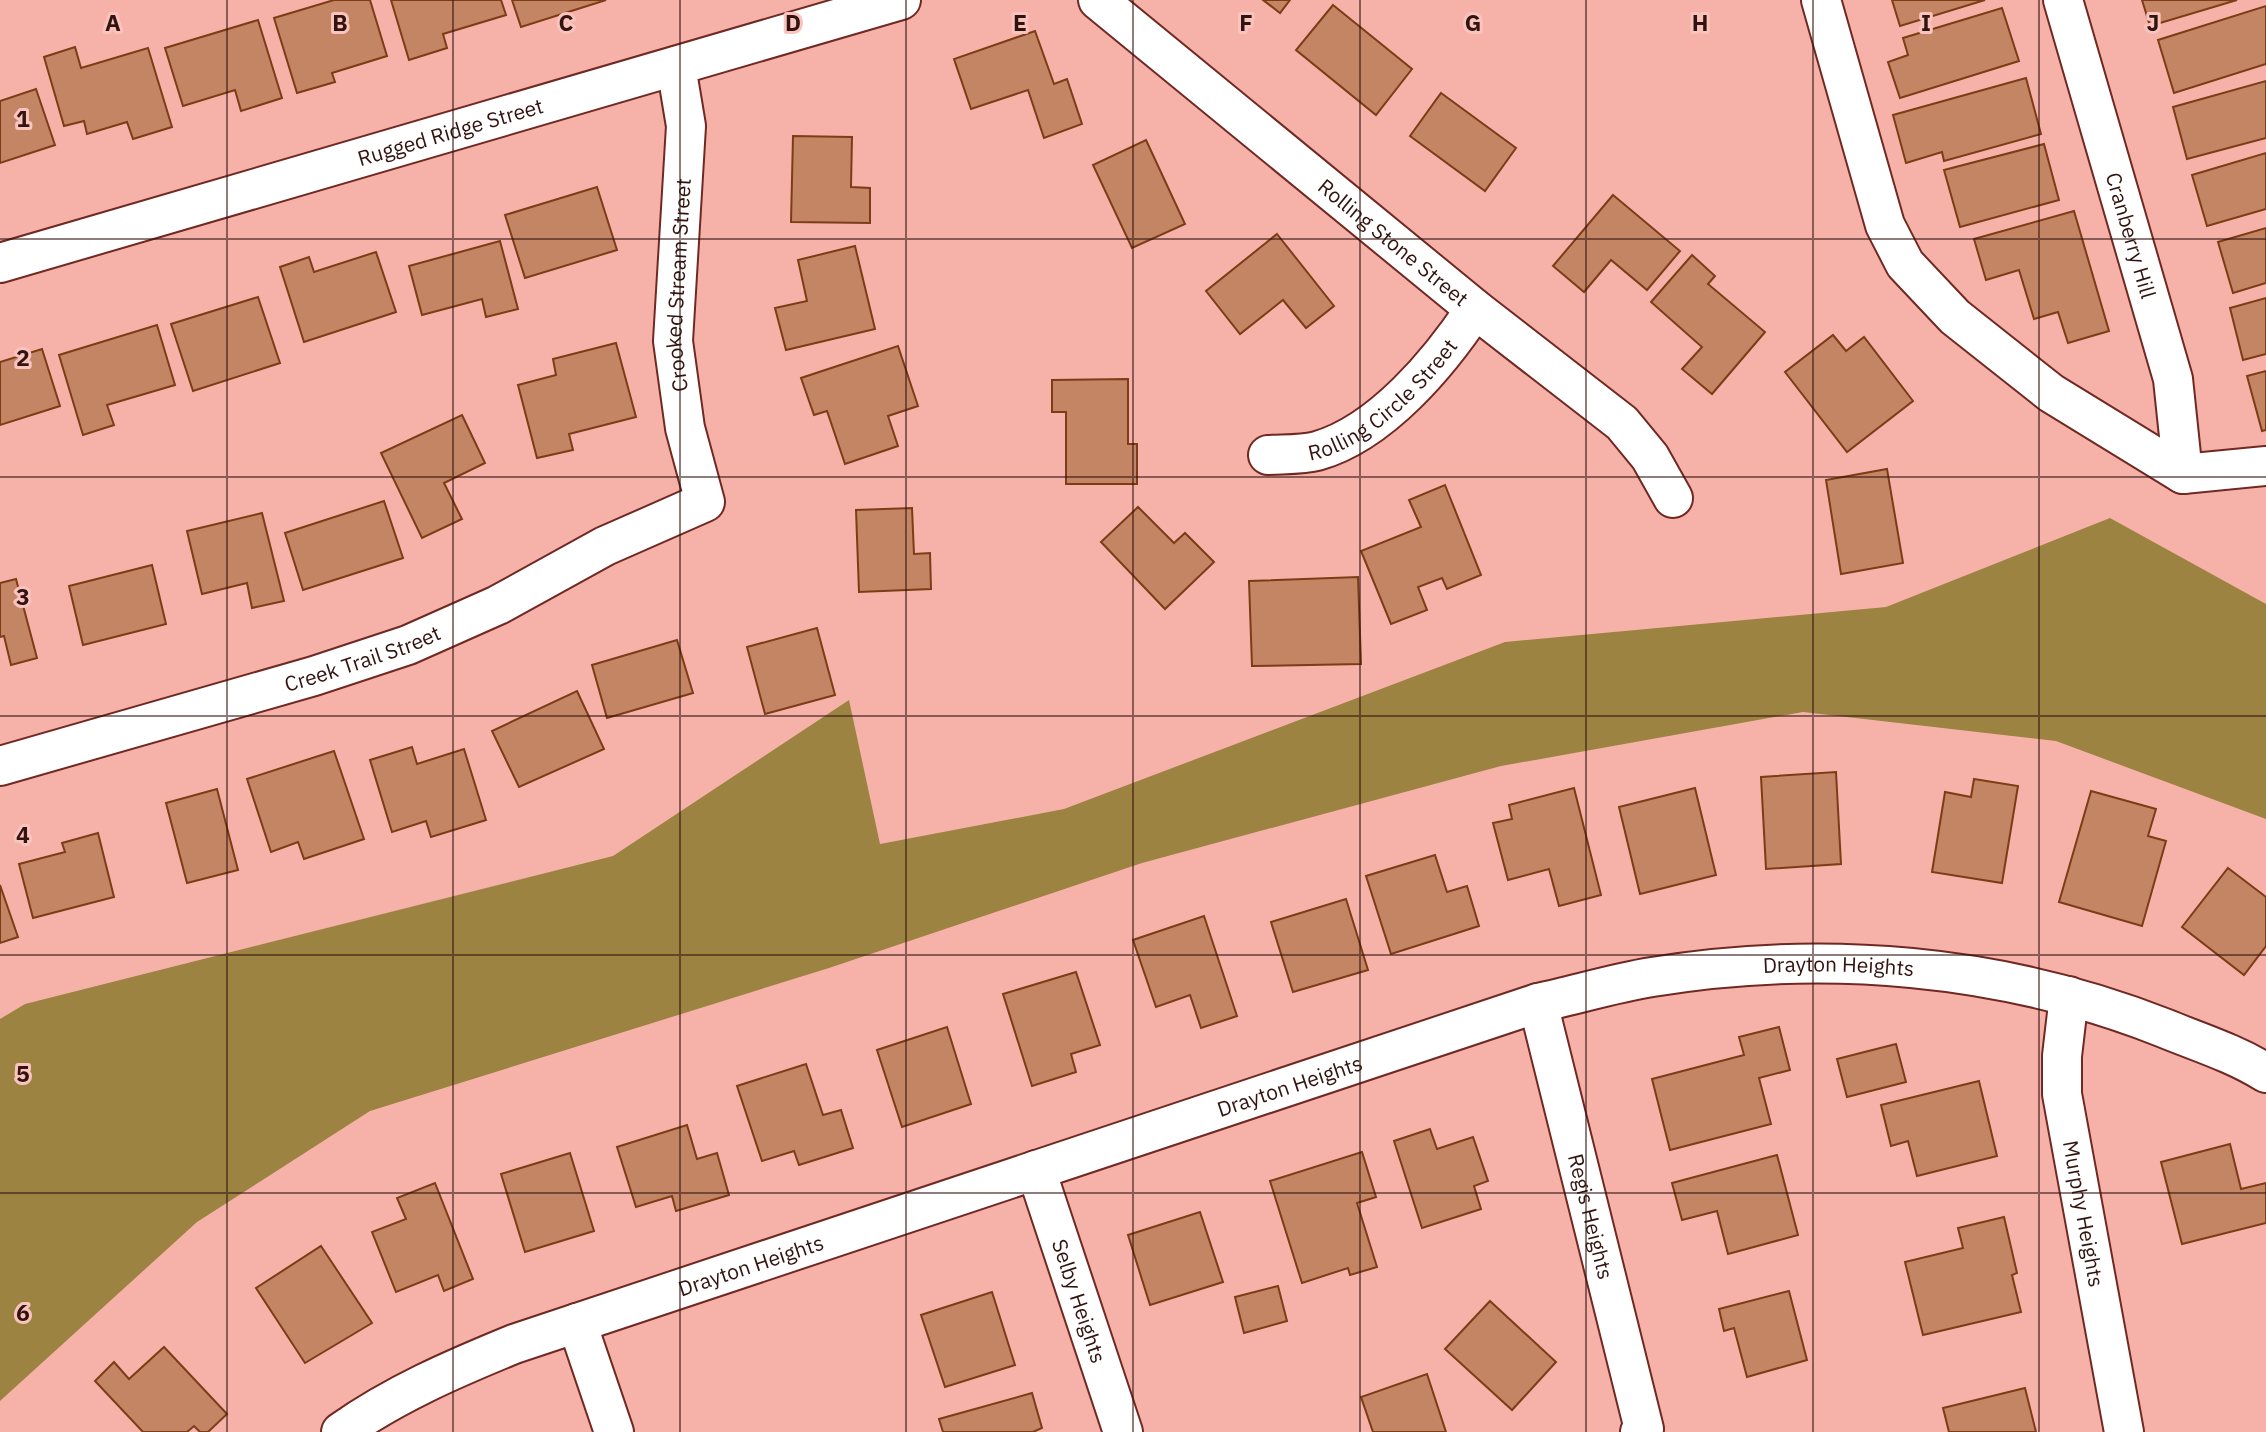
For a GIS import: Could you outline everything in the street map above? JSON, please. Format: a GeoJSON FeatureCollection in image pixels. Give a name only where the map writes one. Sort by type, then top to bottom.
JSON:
{"type":"FeatureCollection","features":[{"type":"Feature","properties":{"kind":"street","name":"Rugged Ridge Street"},"geometry":{"type":"LineString","coordinates":[[0,263],[901,0]]}},
{"type":"Feature","properties":{"kind":"street","name":"Rolling Stone Street"},"geometry":{"type":"LineString","coordinates":[[1098,0],[1475,309],[1622,423],[1650,457],[1672,498]]}},
{"type":"Feature","properties":{"kind":"street"},"geometry":{"type":"LineString","coordinates":[[1821,0],[1885,225],[1905,264],[1955,317],[2051,393],[2183,474],[2266,466]]}},
{"type":"Feature","properties":{"kind":"street","name":"Cranberry Hill"},"geometry":{"type":"LineString","coordinates":[[2063,0],[2173,379],[2183,474]]}},
{"type":"Feature","properties":{"kind":"street","name":"Crooked Stream Street"},"geometry":{"type":"LineString","coordinates":[[677,66],[686,126],[673,341],[685,428],[705,502]]}},
{"type":"Feature","properties":{"kind":"street","name":"Rolling Circle Street"},"geometry":{"type":"LineString","coordinates":[[1268,455],[1316,452],[1364,428],[1429,370],[1475,309]]}},
{"type":"Feature","properties":{"kind":"street","name":"Creek Trail Street"},"geometry":{"type":"LineString","coordinates":[[0,766],[314,676],[408,645],[498,605],[606,546],[705,502]]}},
{"type":"Feature","properties":{"kind":"street","name":"Drayton Heights"},"geometry":{"type":"LineString","coordinates":[[341,1432],[373,1409],[435,1376],[577,1323],[1538,1003],[1651,977],[1750,965],[1851,963],[1951,972],[2069,996],[2137,1017],[2247,1061],[2266,1073]]}},
{"type":"Feature","properties":{"kind":"street","name":"Murphy Heights"},"geometry":{"type":"LineString","coordinates":[[2069,996],[2062,1056],[2062,1094],[2124,1432]]}},
{"type":"Feature","properties":{"kind":"street","name":"Regis Heights"},"geometry":{"type":"LineString","coordinates":[[1538,1003],[1642,1431]]}},
{"type":"Feature","properties":{"kind":"street","name":"Selby Heights"},"geometry":{"type":"LineString","coordinates":[[1036,1170],[1123,1432]]}},
{"type":"Feature","properties":{"kind":"street"},"geometry":{"type":"LineString","coordinates":[[577,1323],[614,1432]]}},
{"type":"Feature","properties":{"kind":"shaded area"},"geometry":{"type":"Polygon","coordinates":[[[2110,518],[2266,604],[2266,819],[2056,741],[1803,712],[1501,766],[1142,863],[829,968],[370,1111],[197,1222],[0,1401],[0,1019],[25,1004],[613,856],[849,700],[880,844],[1064,809],[1505,642],[1886,607],[2110,518]]]}},
{"type":"Feature","properties":{"kind":"building"},"geometry":{"type":"Polygon","coordinates":[[[334,0],[370,0],[387,56],[332,73],[335,82],[297,93],[274,18],[334,0]]]}},
{"type":"Feature","properties":{"kind":"building"},"geometry":{"type":"Polygon","coordinates":[[[391,0],[501,0],[506,15],[443,34],[447,48],[409,60],[391,0]]]}},
{"type":"Feature","properties":{"kind":"building"},"geometry":{"type":"Polygon","coordinates":[[[512,0],[606,0],[521,27],[512,0]]]}},
{"type":"Feature","properties":{"kind":"building"},"geometry":{"type":"Polygon","coordinates":[[[1263,0],[1290,0],[1280,13],[1263,0]]]}},
{"type":"Feature","properties":{"kind":"building"},"geometry":{"type":"Polygon","coordinates":[[[1892,0],[1985,0],[1900,26],[1892,0]]]}},
{"type":"Feature","properties":{"kind":"building"},"geometry":{"type":"Polygon","coordinates":[[[2142,0],[2237,0],[2150,26],[2142,0]]]}},
{"type":"Feature","properties":{"kind":"building"},"geometry":{"type":"Polygon","coordinates":[[[1333,5],[1412,69],[1376,115],[1296,50],[1333,5]]]}},
{"type":"Feature","properties":{"kind":"building"},"geometry":{"type":"Polygon","coordinates":[[[2266,6],[2266,64],[2174,93],[2158,40],[2266,6]]]}},
{"type":"Feature","properties":{"kind":"building"},"geometry":{"type":"Polygon","coordinates":[[[2002,8],[2019,61],[1900,98],[1888,62],[1908,55],[1903,38],[2002,8]]]}},
{"type":"Feature","properties":{"kind":"building"},"geometry":{"type":"Polygon","coordinates":[[[258,20],[282,98],[241,111],[235,90],[183,106],[165,48],[258,20]]]}},
{"type":"Feature","properties":{"kind":"building"},"geometry":{"type":"Polygon","coordinates":[[[1035,31],[1054,84],[1067,79],[1082,124],[1044,138],[1028,90],[971,109],[954,59],[1035,31]]]}},
{"type":"Feature","properties":{"kind":"building"},"geometry":{"type":"Polygon","coordinates":[[[75,47],[81,68],[148,48],[172,127],[133,139],[127,122],[87,134],[84,121],[64,126],[44,57],[75,47]]]}},
{"type":"Feature","properties":{"kind":"building"},"geometry":{"type":"Polygon","coordinates":[[[2026,78],[2041,134],[1944,161],[1942,152],[1906,163],[1893,115],[2026,78]]]}},
{"type":"Feature","properties":{"kind":"building"},"geometry":{"type":"Polygon","coordinates":[[[2266,81],[2266,138],[2187,159],[2173,107],[2266,81]]]}},
{"type":"Feature","properties":{"kind":"building"},"geometry":{"type":"Polygon","coordinates":[[[36,89],[55,145],[0,163],[0,101],[36,89]]]}},
{"type":"Feature","properties":{"kind":"building"},"geometry":{"type":"Polygon","coordinates":[[[1441,93],[1516,148],[1485,191],[1410,136],[1441,93]]]}},
{"type":"Feature","properties":{"kind":"building"},"geometry":{"type":"Polygon","coordinates":[[[793,136],[852,137],[851,187],[870,188],[870,223],[791,222],[793,136]]]}},
{"type":"Feature","properties":{"kind":"building"},"geometry":{"type":"Polygon","coordinates":[[[1146,140],[1185,224],[1132,248],[1093,165],[1146,140]]]}},
{"type":"Feature","properties":{"kind":"building"},"geometry":{"type":"Polygon","coordinates":[[[2044,144],[2059,200],[1960,227],[1944,170],[2044,144]]]}},
{"type":"Feature","properties":{"kind":"building"},"geometry":{"type":"Polygon","coordinates":[[[2266,153],[2266,209],[2207,226],[2192,175],[2266,153]]]}},
{"type":"Feature","properties":{"kind":"building"},"geometry":{"type":"Polygon","coordinates":[[[597,187],[617,250],[525,278],[505,215],[597,187]]]}},
{"type":"Feature","properties":{"kind":"building"},"geometry":{"type":"Polygon","coordinates":[[[1613,195],[1680,251],[1647,290],[1611,260],[1584,292],[1553,266],[1613,195]]]}},
{"type":"Feature","properties":{"kind":"building"},"geometry":{"type":"Polygon","coordinates":[[[2074,211],[2109,331],[2068,343],[2058,312],[2034,319],[2019,270],[1986,280],[1974,239],[2074,211]]]}},
{"type":"Feature","properties":{"kind":"building"},"geometry":{"type":"Polygon","coordinates":[[[2266,228],[2266,283],[2233,293],[2218,242],[2266,228]]]}},
{"type":"Feature","properties":{"kind":"building"},"geometry":{"type":"Polygon","coordinates":[[[1277,234],[1334,306],[1306,328],[1283,300],[1240,334],[1206,291],[1277,234]]]}},
{"type":"Feature","properties":{"kind":"building"},"geometry":{"type":"Polygon","coordinates":[[[500,241],[518,309],[486,317],[482,299],[422,315],[409,266],[500,241]]]}},
{"type":"Feature","properties":{"kind":"building"},"geometry":{"type":"Polygon","coordinates":[[[855,246],[875,329],[786,350],[775,308],[807,301],[798,260],[855,246]]]}},
{"type":"Feature","properties":{"kind":"building"},"geometry":{"type":"Polygon","coordinates":[[[376,252],[396,312],[304,342],[280,267],[309,257],[314,272],[376,252]]]}},
{"type":"Feature","properties":{"kind":"building"},"geometry":{"type":"Polygon","coordinates":[[[1692,255],[1715,276],[1708,284],[1765,332],[1712,394],[1682,369],[1702,347],[1651,302],[1692,255]]]}},
{"type":"Feature","properties":{"kind":"building"},"geometry":{"type":"Polygon","coordinates":[[[258,297],[280,363],[193,391],[171,324],[258,297]]]}},
{"type":"Feature","properties":{"kind":"building"},"geometry":{"type":"Polygon","coordinates":[[[2266,298],[2266,354],[2243,360],[2230,308],[2266,298]]]}},
{"type":"Feature","properties":{"kind":"building"},"geometry":{"type":"Polygon","coordinates":[[[157,325],[175,385],[107,405],[114,425],[83,435],[59,355],[157,325]]]}},
{"type":"Feature","properties":{"kind":"building"},"geometry":{"type":"Polygon","coordinates":[[[1833,335],[1846,351],[1864,337],[1913,401],[1847,452],[1785,372],[1833,335]]]}},
{"type":"Feature","properties":{"kind":"building"},"geometry":{"type":"Polygon","coordinates":[[[616,343],[636,417],[569,434],[573,450],[537,458],[518,385],[556,375],[553,359],[616,343]]]}},
{"type":"Feature","properties":{"kind":"building"},"geometry":{"type":"Polygon","coordinates":[[[898,346],[918,406],[888,416],[898,446],[845,464],[827,411],[814,415],[801,378],[898,346]]]}},
{"type":"Feature","properties":{"kind":"building"},"geometry":{"type":"Polygon","coordinates":[[[42,349],[60,406],[0,425],[0,362],[42,349]]]}},
{"type":"Feature","properties":{"kind":"building"},"geometry":{"type":"Polygon","coordinates":[[[2266,371],[2266,430],[2262,431],[2247,376],[2266,371]]]}},
{"type":"Feature","properties":{"kind":"building"},"geometry":{"type":"Polygon","coordinates":[[[1128,379],[1128,444],[1137,444],[1137,484],[1066,484],[1066,412],[1052,412],[1052,380],[1128,379]]]}},
{"type":"Feature","properties":{"kind":"building"},"geometry":{"type":"Polygon","coordinates":[[[462,415],[485,463],[444,483],[462,519],[422,538],[381,453],[462,415]]]}},
{"type":"Feature","properties":{"kind":"building"},"geometry":{"type":"Polygon","coordinates":[[[1887,469],[1903,563],[1841,574],[1826,480],[1887,469]]]}},
{"type":"Feature","properties":{"kind":"building"},"geometry":{"type":"Polygon","coordinates":[[[1445,485],[1481,575],[1447,589],[1442,578],[1418,587],[1427,610],[1391,624],[1361,551],[1421,527],[1409,500],[1445,485]]]}},
{"type":"Feature","properties":{"kind":"building"},"geometry":{"type":"Polygon","coordinates":[[[384,501],[403,558],[303,590],[285,533],[384,501]]]}},
{"type":"Feature","properties":{"kind":"building"},"geometry":{"type":"Polygon","coordinates":[[[1138,507],[1174,543],[1185,533],[1214,562],[1165,609],[1101,542],[1138,507]]]}},
{"type":"Feature","properties":{"kind":"building"},"geometry":{"type":"Polygon","coordinates":[[[912,508],[914,554],[930,553],[931,589],[859,592],[856,510],[912,508]]]}},
{"type":"Feature","properties":{"kind":"building"},"geometry":{"type":"Polygon","coordinates":[[[262,513],[284,601],[252,608],[247,583],[202,594],[187,531],[262,513]]]}},
{"type":"Feature","properties":{"kind":"building"},"geometry":{"type":"Polygon","coordinates":[[[152,565],[166,624],[83,645],[69,586],[152,565]]]}},
{"type":"Feature","properties":{"kind":"building"},"geometry":{"type":"Polygon","coordinates":[[[1358,577],[1361,664],[1252,666],[1249,581],[1358,577]]]}},
{"type":"Feature","properties":{"kind":"building"},"geometry":{"type":"Polygon","coordinates":[[[16,579],[37,658],[11,665],[4,636],[0,637],[0,583],[16,579]]]}},
{"type":"Feature","properties":{"kind":"building"},"geometry":{"type":"Polygon","coordinates":[[[817,628],[835,695],[765,714],[747,647],[817,628]]]}},
{"type":"Feature","properties":{"kind":"building"},"geometry":{"type":"Polygon","coordinates":[[[677,640],[693,693],[607,718],[592,665],[677,640]]]}},
{"type":"Feature","properties":{"kind":"building"},"geometry":{"type":"Polygon","coordinates":[[[577,691],[604,749],[519,787],[492,731],[577,691]]]}},
{"type":"Feature","properties":{"kind":"building"},"geometry":{"type":"Polygon","coordinates":[[[412,747],[417,764],[464,749],[486,820],[431,837],[426,821],[392,832],[370,760],[412,747]]]}},
{"type":"Feature","properties":{"kind":"building"},"geometry":{"type":"Polygon","coordinates":[[[334,751],[364,839],[304,859],[298,842],[271,852],[247,779],[334,751]]]}},
{"type":"Feature","properties":{"kind":"building"},"geometry":{"type":"Polygon","coordinates":[[[1836,772],[1841,864],[1766,869],[1761,777],[1836,772]]]}},
{"type":"Feature","properties":{"kind":"building"},"geometry":{"type":"Polygon","coordinates":[[[1974,779],[2018,786],[2002,883],[1932,872],[1945,792],[1971,797],[1974,779]]]}},
{"type":"Feature","properties":{"kind":"building"},"geometry":{"type":"Polygon","coordinates":[[[1574,788],[1601,895],[1559,906],[1549,869],[1508,880],[1493,823],[1512,819],[1509,805],[1574,788]]]}},
{"type":"Feature","properties":{"kind":"building"},"geometry":{"type":"Polygon","coordinates":[[[1695,788],[1716,875],[1640,894],[1619,807],[1695,788]]]}},
{"type":"Feature","properties":{"kind":"building"},"geometry":{"type":"Polygon","coordinates":[[[217,789],[238,870],[187,883],[166,803],[217,789]]]}},
{"type":"Feature","properties":{"kind":"building"},"geometry":{"type":"Polygon","coordinates":[[[2091,791],[2156,809],[2148,836],[2166,841],[2142,926],[2059,902],[2091,791]]]}},
{"type":"Feature","properties":{"kind":"building"},"geometry":{"type":"Polygon","coordinates":[[[98,833],[114,897],[33,918],[19,864],[65,852],[62,843],[98,833]]]}},
{"type":"Feature","properties":{"kind":"building"},"geometry":{"type":"Polygon","coordinates":[[[1435,855],[1447,892],[1467,886],[1479,926],[1391,954],[1366,876],[1435,855]]]}},
{"type":"Feature","properties":{"kind":"building"},"geometry":{"type":"Polygon","coordinates":[[[2228,868],[2266,897],[2266,946],[2244,975],[2182,927],[2228,868]]]}},
{"type":"Feature","properties":{"kind":"building"},"geometry":{"type":"Polygon","coordinates":[[[0,885],[18,937],[0,943],[0,885]]]}},
{"type":"Feature","properties":{"kind":"building"},"geometry":{"type":"Polygon","coordinates":[[[1346,899],[1368,970],[1293,992],[1271,922],[1346,899]]]}},
{"type":"Feature","properties":{"kind":"building"},"geometry":{"type":"Polygon","coordinates":[[[1204,916],[1237,1016],[1201,1028],[1190,995],[1156,1007],[1133,940],[1204,916]]]}},
{"type":"Feature","properties":{"kind":"building"},"geometry":{"type":"Polygon","coordinates":[[[1076,972],[1100,1045],[1071,1054],[1076,1072],[1032,1086],[1003,994],[1076,972]]]}},
{"type":"Feature","properties":{"kind":"building"},"geometry":{"type":"Polygon","coordinates":[[[947,1027],[971,1104],[902,1127],[877,1050],[947,1027]]]}},
{"type":"Feature","properties":{"kind":"building"},"geometry":{"type":"Polygon","coordinates":[[[1779,1027],[1790,1070],[1759,1078],[1771,1124],[1670,1150],[1652,1079],[1744,1055],[1739,1037],[1779,1027]]]}},
{"type":"Feature","properties":{"kind":"building"},"geometry":{"type":"Polygon","coordinates":[[[1896,1044],[1906,1082],[1847,1097],[1837,1059],[1896,1044]]]}},
{"type":"Feature","properties":{"kind":"building"},"geometry":{"type":"Polygon","coordinates":[[[806,1064],[823,1115],[841,1110],[853,1148],[799,1165],[794,1151],[762,1161],[737,1086],[806,1064]]]}},
{"type":"Feature","properties":{"kind":"building"},"geometry":{"type":"Polygon","coordinates":[[[1979,1081],[1997,1156],[1917,1176],[1908,1141],[1891,1146],[1881,1105],[1979,1081]]]}},
{"type":"Feature","properties":{"kind":"building"},"geometry":{"type":"Polygon","coordinates":[[[687,1125],[697,1159],[717,1153],[729,1195],[676,1211],[672,1196],[636,1207],[617,1147],[687,1125]]]}},
{"type":"Feature","properties":{"kind":"building"},"geometry":{"type":"Polygon","coordinates":[[[1430,1129],[1437,1149],[1473,1137],[1488,1181],[1474,1186],[1481,1209],[1422,1228],[1394,1141],[1430,1129]]]}},
{"type":"Feature","properties":{"kind":"building"},"geometry":{"type":"Polygon","coordinates":[[[2230,1144],[2241,1189],[2266,1183],[2266,1223],[2182,1244],[2161,1162],[2230,1144]]]}},
{"type":"Feature","properties":{"kind":"building"},"geometry":{"type":"Polygon","coordinates":[[[1362,1152],[1376,1197],[1357,1203],[1377,1267],[1350,1275],[1348,1268],[1302,1283],[1270,1181],[1362,1152]]]}},
{"type":"Feature","properties":{"kind":"building"},"geometry":{"type":"Polygon","coordinates":[[[570,1153],[594,1231],[525,1252],[501,1174],[570,1153]]]}},
{"type":"Feature","properties":{"kind":"building"},"geometry":{"type":"Polygon","coordinates":[[[1777,1155],[1798,1235],[1728,1254],[1717,1211],[1682,1220],[1672,1183],[1777,1155]]]}},
{"type":"Feature","properties":{"kind":"building"},"geometry":{"type":"Polygon","coordinates":[[[435,1183],[473,1279],[444,1291],[438,1275],[396,1292],[372,1232],[406,1219],[397,1198],[435,1183]]]}},
{"type":"Feature","properties":{"kind":"building"},"geometry":{"type":"Polygon","coordinates":[[[1200,1212],[1223,1282],[1150,1305],[1128,1235],[1200,1212]]]}},
{"type":"Feature","properties":{"kind":"building"},"geometry":{"type":"Polygon","coordinates":[[[2004,1217],[2017,1273],[2012,1275],[2021,1312],[1923,1335],[1905,1262],[1963,1248],[1958,1228],[2004,1217]]]}},
{"type":"Feature","properties":{"kind":"building"},"geometry":{"type":"Polygon","coordinates":[[[321,1246],[372,1323],[305,1363],[256,1288],[321,1246]]]}},
{"type":"Feature","properties":{"kind":"building"},"geometry":{"type":"Polygon","coordinates":[[[1278,1286],[1287,1321],[1244,1333],[1235,1297],[1278,1286]]]}},
{"type":"Feature","properties":{"kind":"building"},"geometry":{"type":"Polygon","coordinates":[[[1789,1291],[1807,1360],[1747,1377],[1734,1328],[1724,1331],[1719,1309],[1789,1291]]]}},
{"type":"Feature","properties":{"kind":"building"},"geometry":{"type":"Polygon","coordinates":[[[992,1292],[1015,1365],[945,1387],[921,1315],[992,1292]]]}},
{"type":"Feature","properties":{"kind":"building"},"geometry":{"type":"Polygon","coordinates":[[[1490,1301],[1556,1362],[1512,1410],[1445,1349],[1490,1301]]]}},
{"type":"Feature","properties":{"kind":"building"},"geometry":{"type":"Polygon","coordinates":[[[164,1347],[227,1414],[208,1432],[200,1432],[194,1426],[187,1432],[143,1432],[95,1381],[114,1362],[129,1379],[164,1347]]]}},
{"type":"Feature","properties":{"kind":"building"},"geometry":{"type":"Polygon","coordinates":[[[1427,1374],[1446,1432],[1373,1432],[1361,1397],[1427,1374]]]}},
{"type":"Feature","properties":{"kind":"building"},"geometry":{"type":"Polygon","coordinates":[[[2025,1388],[2036,1432],[1949,1432],[1943,1408],[2025,1388]]]}},
{"type":"Feature","properties":{"kind":"building"},"geometry":{"type":"Polygon","coordinates":[[[1032,1393],[1042,1428],[1033,1432],[943,1432],[939,1419],[1032,1393]]]}}]}
